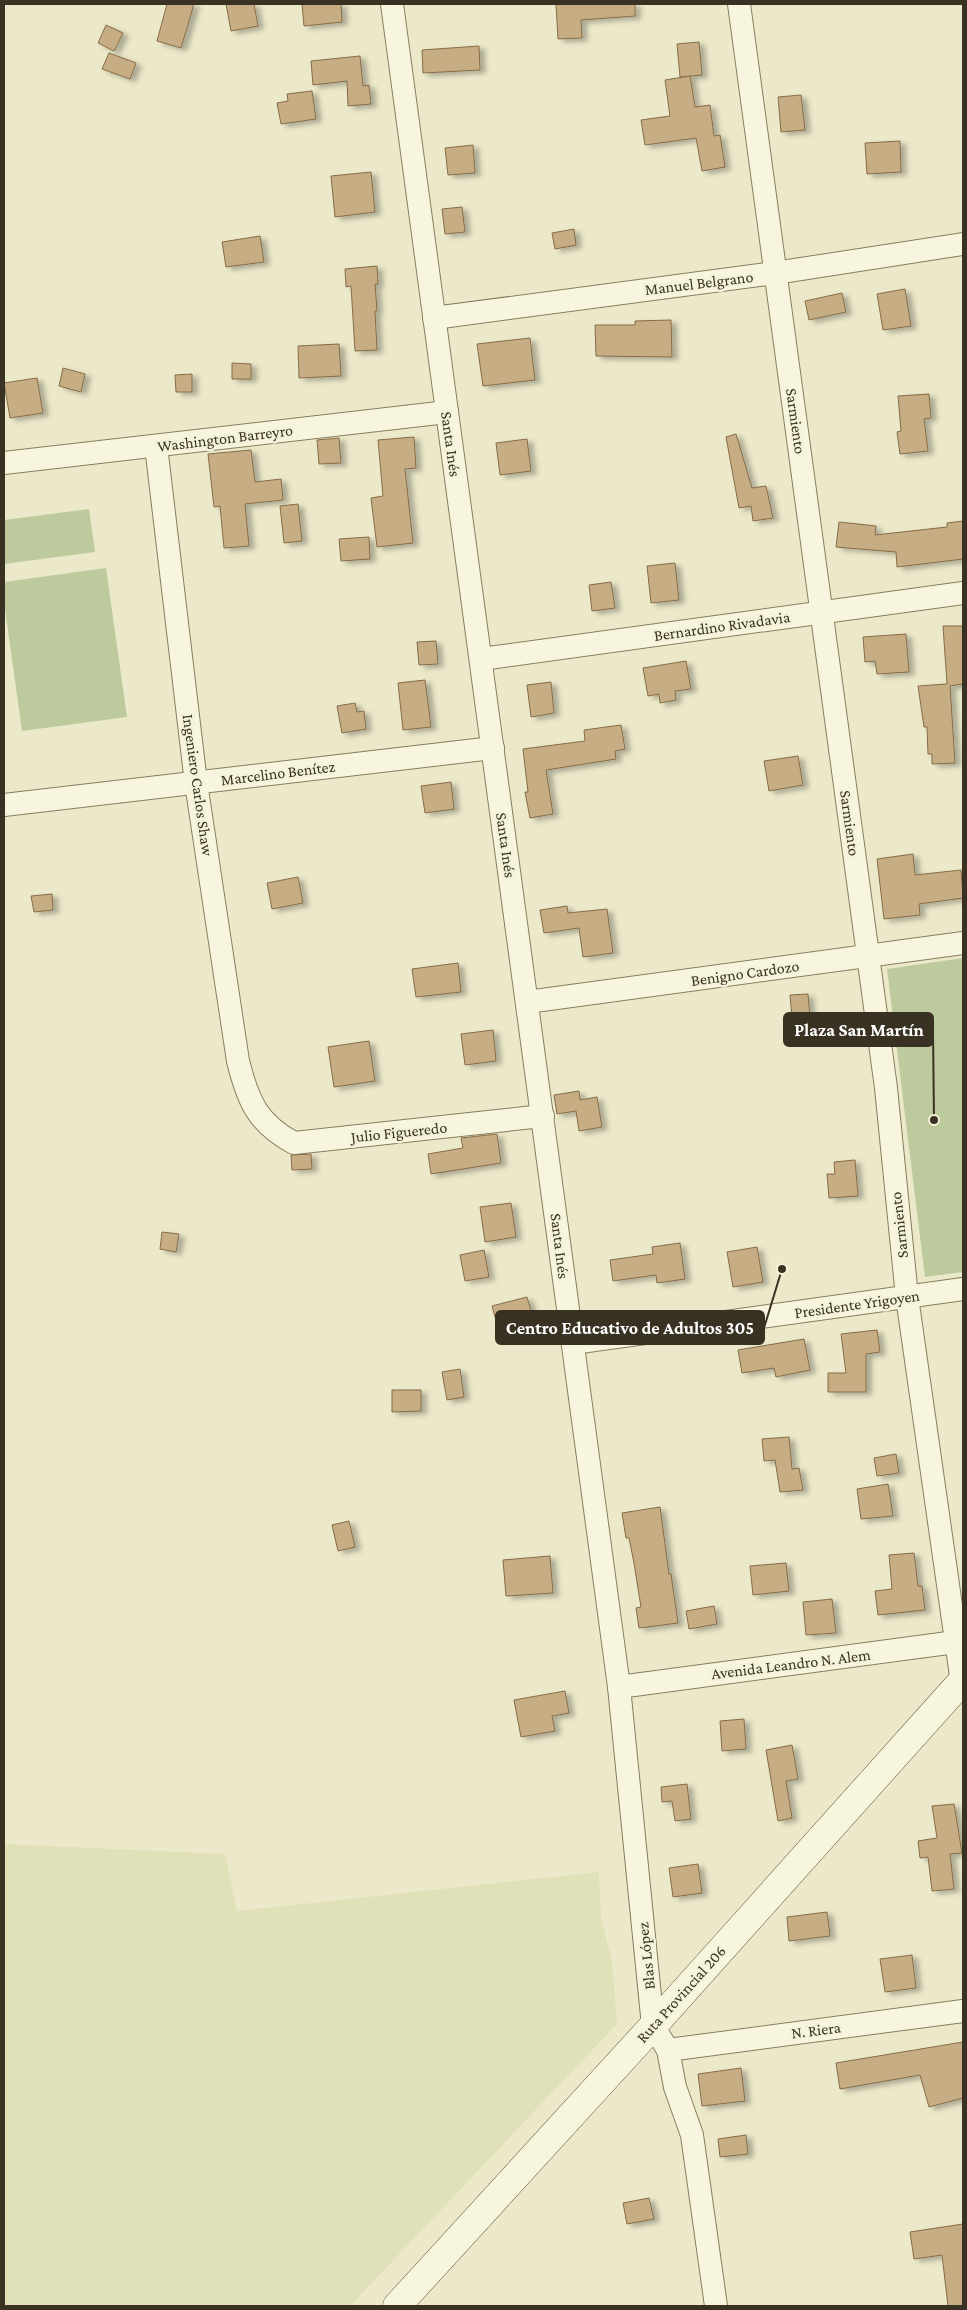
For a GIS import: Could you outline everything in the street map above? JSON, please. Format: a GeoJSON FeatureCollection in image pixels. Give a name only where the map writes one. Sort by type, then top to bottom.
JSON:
{"type":"FeatureCollection","features":[{"type":"Feature","properties":{"kind":"main road","name":"Ruta Provincial 206"},"geometry":{"type":"LineString","coordinates":[[397,2306],[963,1683]]}},
{"type":"Feature","properties":{"kind":"street","name":"Santa Inés"},"geometry":{"type":"LineString","coordinates":[[392,4],[620,1687]]}},
{"type":"Feature","properties":{"kind":"street","name":"Sarmiento"},"geometry":{"type":"LineString","coordinates":[[739,4],[886,1088],[906,1297],[960,1642],[963,1683]]}},
{"type":"Feature","properties":{"kind":"street","name":"Manuel Belgrano"},"geometry":{"type":"LineString","coordinates":[[434,318],[776,273],[963,244]]}},
{"type":"Feature","properties":{"kind":"street","name":"Washington Barreyro"},"geometry":{"type":"LineString","coordinates":[[4,463],[447,412]]}},
{"type":"Feature","properties":{"kind":"street","name":"Ingeniero Carlos Shaw"},"geometry":{"type":"LineString","coordinates":[[156,446],[196,783],[238,1061],[247,1095],[262,1120]]}},
{"type":"Feature","properties":{"kind":"street","name":"Bernardino Rivadavia"},"geometry":{"type":"LineString","coordinates":[[481,659],[963,593]]}},
{"type":"Feature","properties":{"kind":"street","name":"Marcelino Benítez"},"geometry":{"type":"LineString","coordinates":[[4,805],[492,748]]}},
{"type":"Feature","properties":{"kind":"street","name":"Benigno Cardozo"},"geometry":{"type":"LineString","coordinates":[[527,1002],[963,943]]}},
{"type":"Feature","properties":{"kind":"street","name":"Julio Figueredo"},"geometry":{"type":"LineString","coordinates":[[262,1120],[278,1134],[294,1143],[543,1116]]}},
{"type":"Feature","properties":{"kind":"street","name":"Presidente Yrigoyen"},"geometry":{"type":"LineString","coordinates":[[573,1343],[963,1289]]}},
{"type":"Feature","properties":{"kind":"street","name":"Avenida Leandro N. Alem"},"geometry":{"type":"LineString","coordinates":[[620,1687],[960,1642]]}},
{"type":"Feature","properties":{"kind":"street","name":"Blas López"},"geometry":{"type":"LineString","coordinates":[[620,1687],[653,2026],[668,2050],[675,2087],[692,2135],[716,2306]]}},
{"type":"Feature","properties":{"kind":"street","name":"N. Riera"},"geometry":{"type":"LineString","coordinates":[[668,2050],[963,2011]]}},
{"type":"Feature","properties":{"kind":"green space"},"geometry":{"type":"Polygon","coordinates":[[[89,509],[95,552],[4,564],[4,520],[89,509]]]}},
{"type":"Feature","properties":{"kind":"green space"},"geometry":{"type":"Polygon","coordinates":[[[106,568],[127,717],[22,731],[4,602],[4,582],[106,568]]]}},
{"type":"Feature","properties":{"kind":"green space"},"geometry":{"type":"Polygon","coordinates":[[[963,958],[963,1272],[925,1277],[887,969],[963,958]]]}},
{"type":"Feature","properties":{"kind":"green space"},"geometry":{"type":"Polygon","coordinates":[[[4,1844],[225,1854],[237,1911],[599,1872],[601,1918],[612,1961],[617,2024],[350,2306],[4,2306],[4,1844]]]}},
{"type":"Feature","properties":{"kind":"building"},"geometry":{"type":"Polygon","coordinates":[[[167,4],[194,4],[181,48],[157,41],[167,4]]]}},
{"type":"Feature","properties":{"kind":"building"},"geometry":{"type":"Polygon","coordinates":[[[226,4],[254,4],[258,26],[231,31],[226,4]]]}},
{"type":"Feature","properties":{"kind":"building"},"geometry":{"type":"Polygon","coordinates":[[[302,4],[341,4],[342,22],[304,26],[302,4]]]}},
{"type":"Feature","properties":{"kind":"building"},"geometry":{"type":"Polygon","coordinates":[[[556,4],[635,4],[635,16],[581,20],[582,38],[558,39],[556,4]]]}},
{"type":"Feature","properties":{"kind":"building"},"geometry":{"type":"Polygon","coordinates":[[[106,25],[123,33],[114,51],[98,43],[106,25]]]}},
{"type":"Feature","properties":{"kind":"building"},"geometry":{"type":"Polygon","coordinates":[[[699,42],[702,75],[680,77],[677,44],[699,42]]]}},
{"type":"Feature","properties":{"kind":"building"},"geometry":{"type":"Polygon","coordinates":[[[479,46],[480,70],[423,73],[422,50],[479,46]]]}},
{"type":"Feature","properties":{"kind":"building"},"geometry":{"type":"Polygon","coordinates":[[[109,53],[136,63],[130,79],[102,69],[109,53]]]}},
{"type":"Feature","properties":{"kind":"building"},"geometry":{"type":"Polygon","coordinates":[[[360,56],[363,86],[369,85],[371,104],[348,106],[347,81],[313,85],[311,61],[360,56]]]}},
{"type":"Feature","properties":{"kind":"building"},"geometry":{"type":"Polygon","coordinates":[[[690,76],[695,107],[710,105],[714,136],[720,135],[725,167],[702,171],[696,138],[645,145],[641,120],[670,116],[665,80],[690,76]]]}},
{"type":"Feature","properties":{"kind":"building"},"geometry":{"type":"Polygon","coordinates":[[[312,91],[316,119],[281,124],[277,103],[288,101],[287,94],[312,91]]]}},
{"type":"Feature","properties":{"kind":"building"},"geometry":{"type":"Polygon","coordinates":[[[801,95],[805,130],[781,132],[778,97],[801,95]]]}},
{"type":"Feature","properties":{"kind":"building"},"geometry":{"type":"Polygon","coordinates":[[[900,141],[901,172],[867,174],[865,143],[900,141]]]}},
{"type":"Feature","properties":{"kind":"building"},"geometry":{"type":"Polygon","coordinates":[[[473,145],[475,173],[448,175],[445,148],[473,145]]]}},
{"type":"Feature","properties":{"kind":"building"},"geometry":{"type":"Polygon","coordinates":[[[371,172],[375,212],[335,217],[331,176],[371,172]]]}},
{"type":"Feature","properties":{"kind":"building"},"geometry":{"type":"Polygon","coordinates":[[[462,207],[465,232],[445,234],[442,209],[462,207]]]}},
{"type":"Feature","properties":{"kind":"building"},"geometry":{"type":"Polygon","coordinates":[[[574,229],[576,245],[555,249],[552,233],[574,229]]]}},
{"type":"Feature","properties":{"kind":"building"},"geometry":{"type":"Polygon","coordinates":[[[260,236],[264,262],[226,267],[222,242],[260,236]]]}},
{"type":"Feature","properties":{"kind":"building"},"geometry":{"type":"Polygon","coordinates":[[[377,266],[378,284],[375,284],[377,311],[375,311],[377,350],[355,351],[351,286],[346,287],[345,269],[377,266]]]}},
{"type":"Feature","properties":{"kind":"building"},"geometry":{"type":"Polygon","coordinates":[[[905,289],[911,326],[883,330],[877,294],[905,289]]]}},
{"type":"Feature","properties":{"kind":"building"},"geometry":{"type":"Polygon","coordinates":[[[842,293],[846,312],[809,320],[805,301],[842,293]]]}},
{"type":"Feature","properties":{"kind":"building"},"geometry":{"type":"Polygon","coordinates":[[[671,320],[672,357],[596,356],[595,325],[635,325],[635,321],[671,320]]]}},
{"type":"Feature","properties":{"kind":"building"},"geometry":{"type":"Polygon","coordinates":[[[530,338],[535,380],[483,386],[477,344],[530,338]]]}},
{"type":"Feature","properties":{"kind":"building"},"geometry":{"type":"Polygon","coordinates":[[[339,344],[341,376],[299,378],[298,346],[339,344]]]}},
{"type":"Feature","properties":{"kind":"building"},"geometry":{"type":"Polygon","coordinates":[[[232,363],[251,364],[251,379],[232,379],[232,363]]]}},
{"type":"Feature","properties":{"kind":"building"},"geometry":{"type":"Polygon","coordinates":[[[63,368],[85,374],[81,392],[59,386],[63,368]]]}},
{"type":"Feature","properties":{"kind":"building"},"geometry":{"type":"Polygon","coordinates":[[[192,374],[192,392],[176,392],[175,375],[192,374]]]}},
{"type":"Feature","properties":{"kind":"building"},"geometry":{"type":"Polygon","coordinates":[[[37,378],[43,413],[10,418],[4,383],[37,378]]]}},
{"type":"Feature","properties":{"kind":"building"},"geometry":{"type":"Polygon","coordinates":[[[929,394],[931,418],[924,419],[928,451],[900,454],[897,432],[901,431],[898,396],[929,394]]]}},
{"type":"Feature","properties":{"kind":"building"},"geometry":{"type":"Polygon","coordinates":[[[736,434],[752,488],[766,486],[773,518],[753,521],[751,506],[739,508],[726,437],[736,434]]]}},
{"type":"Feature","properties":{"kind":"building"},"geometry":{"type":"Polygon","coordinates":[[[414,437],[416,468],[405,469],[413,543],[377,547],[371,498],[383,496],[378,440],[414,437]]]}},
{"type":"Feature","properties":{"kind":"building"},"geometry":{"type":"Polygon","coordinates":[[[339,438],[341,463],[319,464],[317,440],[339,438]]]}},
{"type":"Feature","properties":{"kind":"building"},"geometry":{"type":"Polygon","coordinates":[[[527,439],[531,471],[500,475],[496,443],[527,439]]]}},
{"type":"Feature","properties":{"kind":"building"},"geometry":{"type":"Polygon","coordinates":[[[251,450],[255,482],[281,479],[283,500],[245,504],[249,546],[224,548],[220,506],[214,507],[208,454],[251,450]]]}},
{"type":"Feature","properties":{"kind":"building"},"geometry":{"type":"Polygon","coordinates":[[[298,504],[302,541],[284,543],[280,506],[298,504]]]}},
{"type":"Feature","properties":{"kind":"building"},"geometry":{"type":"Polygon","coordinates":[[[963,521],[963,559],[897,567],[896,552],[836,547],[839,522],[876,526],[875,535],[947,527],[947,523],[963,521]]]}},
{"type":"Feature","properties":{"kind":"building"},"geometry":{"type":"Polygon","coordinates":[[[369,537],[370,559],[341,561],[339,539],[369,537]]]}},
{"type":"Feature","properties":{"kind":"building"},"geometry":{"type":"Polygon","coordinates":[[[675,563],[679,600],[651,603],[647,566],[675,563]]]}},
{"type":"Feature","properties":{"kind":"building"},"geometry":{"type":"Polygon","coordinates":[[[611,582],[615,608],[592,611],[589,585],[611,582]]]}},
{"type":"Feature","properties":{"kind":"building"},"geometry":{"type":"Polygon","coordinates":[[[943,626],[963,626],[963,684],[950,686],[955,763],[932,764],[932,754],[928,754],[927,727],[924,727],[918,686],[947,684],[943,626]]]}},
{"type":"Feature","properties":{"kind":"building"},"geometry":{"type":"Polygon","coordinates":[[[906,634],[909,672],[877,674],[875,661],[865,662],[863,637],[906,634]]]}},
{"type":"Feature","properties":{"kind":"building"},"geometry":{"type":"Polygon","coordinates":[[[436,641],[438,664],[419,665],[417,642],[436,641]]]}},
{"type":"Feature","properties":{"kind":"building"},"geometry":{"type":"Polygon","coordinates":[[[686,661],[691,689],[675,691],[676,700],[660,703],[659,694],[648,696],[643,668],[686,661]]]}},
{"type":"Feature","properties":{"kind":"building"},"geometry":{"type":"Polygon","coordinates":[[[425,680],[431,727],[403,730],[398,683],[425,680]]]}},
{"type":"Feature","properties":{"kind":"building"},"geometry":{"type":"Polygon","coordinates":[[[551,682],[554,713],[531,717],[527,685],[551,682]]]}},
{"type":"Feature","properties":{"kind":"building"},"geometry":{"type":"Polygon","coordinates":[[[355,703],[357,712],[364,711],[366,729],[342,733],[337,706],[355,703]]]}},
{"type":"Feature","properties":{"kind":"building"},"geometry":{"type":"Polygon","coordinates":[[[621,725],[625,749],[615,751],[616,759],[546,770],[553,814],[530,818],[525,792],[528,792],[523,749],[585,741],[584,730],[621,725]]]}},
{"type":"Feature","properties":{"kind":"building"},"geometry":{"type":"Polygon","coordinates":[[[798,756],[803,785],[769,791],[764,761],[798,756]]]}},
{"type":"Feature","properties":{"kind":"building"},"geometry":{"type":"Polygon","coordinates":[[[451,782],[454,809],[425,813],[421,786],[451,782]]]}},
{"type":"Feature","properties":{"kind":"building"},"geometry":{"type":"Polygon","coordinates":[[[913,854],[915,875],[961,870],[963,898],[919,904],[920,915],[884,919],[877,859],[913,854]]]}},
{"type":"Feature","properties":{"kind":"building"},"geometry":{"type":"Polygon","coordinates":[[[298,877],[303,903],[272,909],[267,883],[298,877]]]}},
{"type":"Feature","properties":{"kind":"building"},"geometry":{"type":"Polygon","coordinates":[[[52,894],[53,910],[34,912],[31,896],[52,894]]]}},
{"type":"Feature","properties":{"kind":"building"},"geometry":{"type":"Polygon","coordinates":[[[567,906],[568,913],[607,909],[613,953],[583,957],[579,928],[544,933],[540,910],[567,906]]]}},
{"type":"Feature","properties":{"kind":"building"},"geometry":{"type":"Polygon","coordinates":[[[458,963],[461,992],[416,997],[412,969],[458,963]]]}},
{"type":"Feature","properties":{"kind":"building"},"geometry":{"type":"Polygon","coordinates":[[[808,994],[810,1017],[792,1018],[790,995],[808,994]]]}},
{"type":"Feature","properties":{"kind":"building"},"geometry":{"type":"Polygon","coordinates":[[[493,1030],[496,1061],[465,1065],[461,1034],[493,1030]]]}},
{"type":"Feature","properties":{"kind":"building"},"geometry":{"type":"Polygon","coordinates":[[[369,1041],[375,1081],[334,1087],[328,1047],[369,1041]]]}},
{"type":"Feature","properties":{"kind":"building"},"geometry":{"type":"Polygon","coordinates":[[[579,1091],[580,1100],[597,1097],[602,1127],[579,1131],[576,1111],[557,1114],[554,1095],[579,1091]]]}},
{"type":"Feature","properties":{"kind":"building"},"geometry":{"type":"Polygon","coordinates":[[[497,1134],[501,1163],[431,1174],[428,1154],[463,1148],[461,1138],[497,1134]]]}},
{"type":"Feature","properties":{"kind":"building"},"geometry":{"type":"Polygon","coordinates":[[[311,1154],[312,1169],[292,1170],[291,1155],[311,1154]]]}},
{"type":"Feature","properties":{"kind":"building"},"geometry":{"type":"Polygon","coordinates":[[[855,1160],[858,1196],[829,1198],[827,1174],[835,1174],[834,1162],[855,1160]]]}},
{"type":"Feature","properties":{"kind":"building"},"geometry":{"type":"Polygon","coordinates":[[[511,1203],[516,1237],[485,1242],[480,1207],[511,1203]]]}},
{"type":"Feature","properties":{"kind":"building"},"geometry":{"type":"Polygon","coordinates":[[[162,1232],[179,1234],[176,1252],[160,1249],[162,1232]]]}},
{"type":"Feature","properties":{"kind":"building"},"geometry":{"type":"Polygon","coordinates":[[[680,1243],[685,1279],[657,1283],[656,1275],[613,1281],[610,1260],[653,1254],[652,1247],[680,1243]]]}},
{"type":"Feature","properties":{"kind":"building"},"geometry":{"type":"Polygon","coordinates":[[[757,1247],[763,1282],[733,1287],[727,1252],[757,1247]]]}},
{"type":"Feature","properties":{"kind":"building"},"geometry":{"type":"Polygon","coordinates":[[[484,1250],[489,1277],[465,1281],[460,1255],[484,1250]]]}},
{"type":"Feature","properties":{"kind":"building"},"geometry":{"type":"Polygon","coordinates":[[[527,1297],[532,1314],[497,1324],[492,1306],[527,1297]]]}},
{"type":"Feature","properties":{"kind":"building"},"geometry":{"type":"Polygon","coordinates":[[[877,1330],[880,1352],[866,1354],[866,1392],[828,1392],[828,1373],[846,1373],[841,1334],[877,1330]]]}},
{"type":"Feature","properties":{"kind":"building"},"geometry":{"type":"Polygon","coordinates":[[[804,1339],[810,1370],[776,1377],[774,1368],[742,1373],[738,1350],[804,1339]]]}},
{"type":"Feature","properties":{"kind":"building"},"geometry":{"type":"Polygon","coordinates":[[[460,1369],[464,1397],[447,1400],[442,1372],[460,1369]]]}},
{"type":"Feature","properties":{"kind":"building"},"geometry":{"type":"Polygon","coordinates":[[[392,1390],[421,1390],[421,1411],[392,1412],[392,1390]]]}},
{"type":"Feature","properties":{"kind":"building"},"geometry":{"type":"Polygon","coordinates":[[[789,1437],[792,1469],[799,1468],[803,1490],[780,1492],[775,1460],[764,1461],[762,1439],[789,1437]]]}},
{"type":"Feature","properties":{"kind":"building"},"geometry":{"type":"Polygon","coordinates":[[[896,1454],[899,1473],[877,1476],[874,1458],[896,1454]]]}},
{"type":"Feature","properties":{"kind":"building"},"geometry":{"type":"Polygon","coordinates":[[[888,1484],[893,1516],[861,1519],[857,1489],[888,1484]]]}},
{"type":"Feature","properties":{"kind":"building"},"geometry":{"type":"Polygon","coordinates":[[[660,1507],[678,1623],[639,1628],[636,1608],[641,1607],[629,1538],[626,1538],[622,1513],[660,1507]]]}},
{"type":"Feature","properties":{"kind":"building"},"geometry":{"type":"Polygon","coordinates":[[[349,1521],[355,1547],[338,1551],[332,1525],[349,1521]]]}},
{"type":"Feature","properties":{"kind":"building"},"geometry":{"type":"Polygon","coordinates":[[[914,1553],[918,1586],[922,1586],[925,1610],[878,1615],[875,1591],[892,1589],[889,1555],[914,1553]]]}},
{"type":"Feature","properties":{"kind":"building"},"geometry":{"type":"Polygon","coordinates":[[[550,1556],[553,1593],[506,1596],[503,1560],[550,1556]]]}},
{"type":"Feature","properties":{"kind":"building"},"geometry":{"type":"Polygon","coordinates":[[[786,1563],[789,1591],[753,1595],[750,1566],[786,1563]]]}},
{"type":"Feature","properties":{"kind":"building"},"geometry":{"type":"Polygon","coordinates":[[[832,1599],[836,1633],[806,1635],[803,1602],[832,1599]]]}},
{"type":"Feature","properties":{"kind":"building"},"geometry":{"type":"Polygon","coordinates":[[[714,1606],[717,1624],[689,1629],[686,1611],[714,1606]]]}},
{"type":"Feature","properties":{"kind":"building"},"geometry":{"type":"Polygon","coordinates":[[[565,1691],[569,1713],[552,1716],[555,1731],[521,1737],[514,1700],[565,1691]]]}},
{"type":"Feature","properties":{"kind":"building"},"geometry":{"type":"Polygon","coordinates":[[[744,1719],[746,1749],[722,1751],[720,1721],[744,1719]]]}},
{"type":"Feature","properties":{"kind":"building"},"geometry":{"type":"Polygon","coordinates":[[[792,1745],[798,1779],[786,1781],[792,1818],[778,1821],[766,1750],[792,1745]]]}},
{"type":"Feature","properties":{"kind":"building"},"geometry":{"type":"Polygon","coordinates":[[[687,1784],[691,1819],[675,1821],[672,1801],[662,1802],[661,1787],[687,1784]]]}},
{"type":"Feature","properties":{"kind":"building"},"geometry":{"type":"Polygon","coordinates":[[[954,1804],[962,1853],[950,1854],[954,1889],[932,1891],[928,1857],[920,1858],[918,1841],[937,1838],[932,1806],[954,1804]]]}},
{"type":"Feature","properties":{"kind":"building"},"geometry":{"type":"Polygon","coordinates":[[[698,1864],[702,1893],[673,1897],[669,1868],[698,1864]]]}},
{"type":"Feature","properties":{"kind":"building"},"geometry":{"type":"Polygon","coordinates":[[[827,1912],[830,1936],[789,1941],[787,1917],[827,1912]]]}},
{"type":"Feature","properties":{"kind":"building"},"geometry":{"type":"Polygon","coordinates":[[[912,1955],[916,1988],[885,1992],[880,1959],[912,1955]]]}},
{"type":"Feature","properties":{"kind":"building"},"geometry":{"type":"Polygon","coordinates":[[[963,2042],[963,2098],[929,2107],[920,2075],[840,2089],[836,2063],[963,2042]]]}},
{"type":"Feature","properties":{"kind":"building"},"geometry":{"type":"Polygon","coordinates":[[[741,2068],[745,2101],[702,2106],[698,2074],[741,2068]]]}},
{"type":"Feature","properties":{"kind":"building"},"geometry":{"type":"Polygon","coordinates":[[[746,2135],[748,2154],[720,2157],[718,2139],[746,2135]]]}},
{"type":"Feature","properties":{"kind":"building"},"geometry":{"type":"Polygon","coordinates":[[[649,2198],[654,2219],[627,2224],[623,2203],[649,2198]]]}},
{"type":"Feature","properties":{"kind":"building"},"geometry":{"type":"Polygon","coordinates":[[[963,2224],[963,2306],[948,2306],[942,2255],[914,2259],[910,2232],[963,2224]]]}},
{"type":"Feature","properties":{"kind":"place","name":"Plaza San Martín"},"geometry":{"type":"Point","coordinates":[934,1120]}},
{"type":"Feature","properties":{"kind":"place","name":"Centro Educativo de Adultos 305"},"geometry":{"type":"Point","coordinates":[782,1269]}}]}
